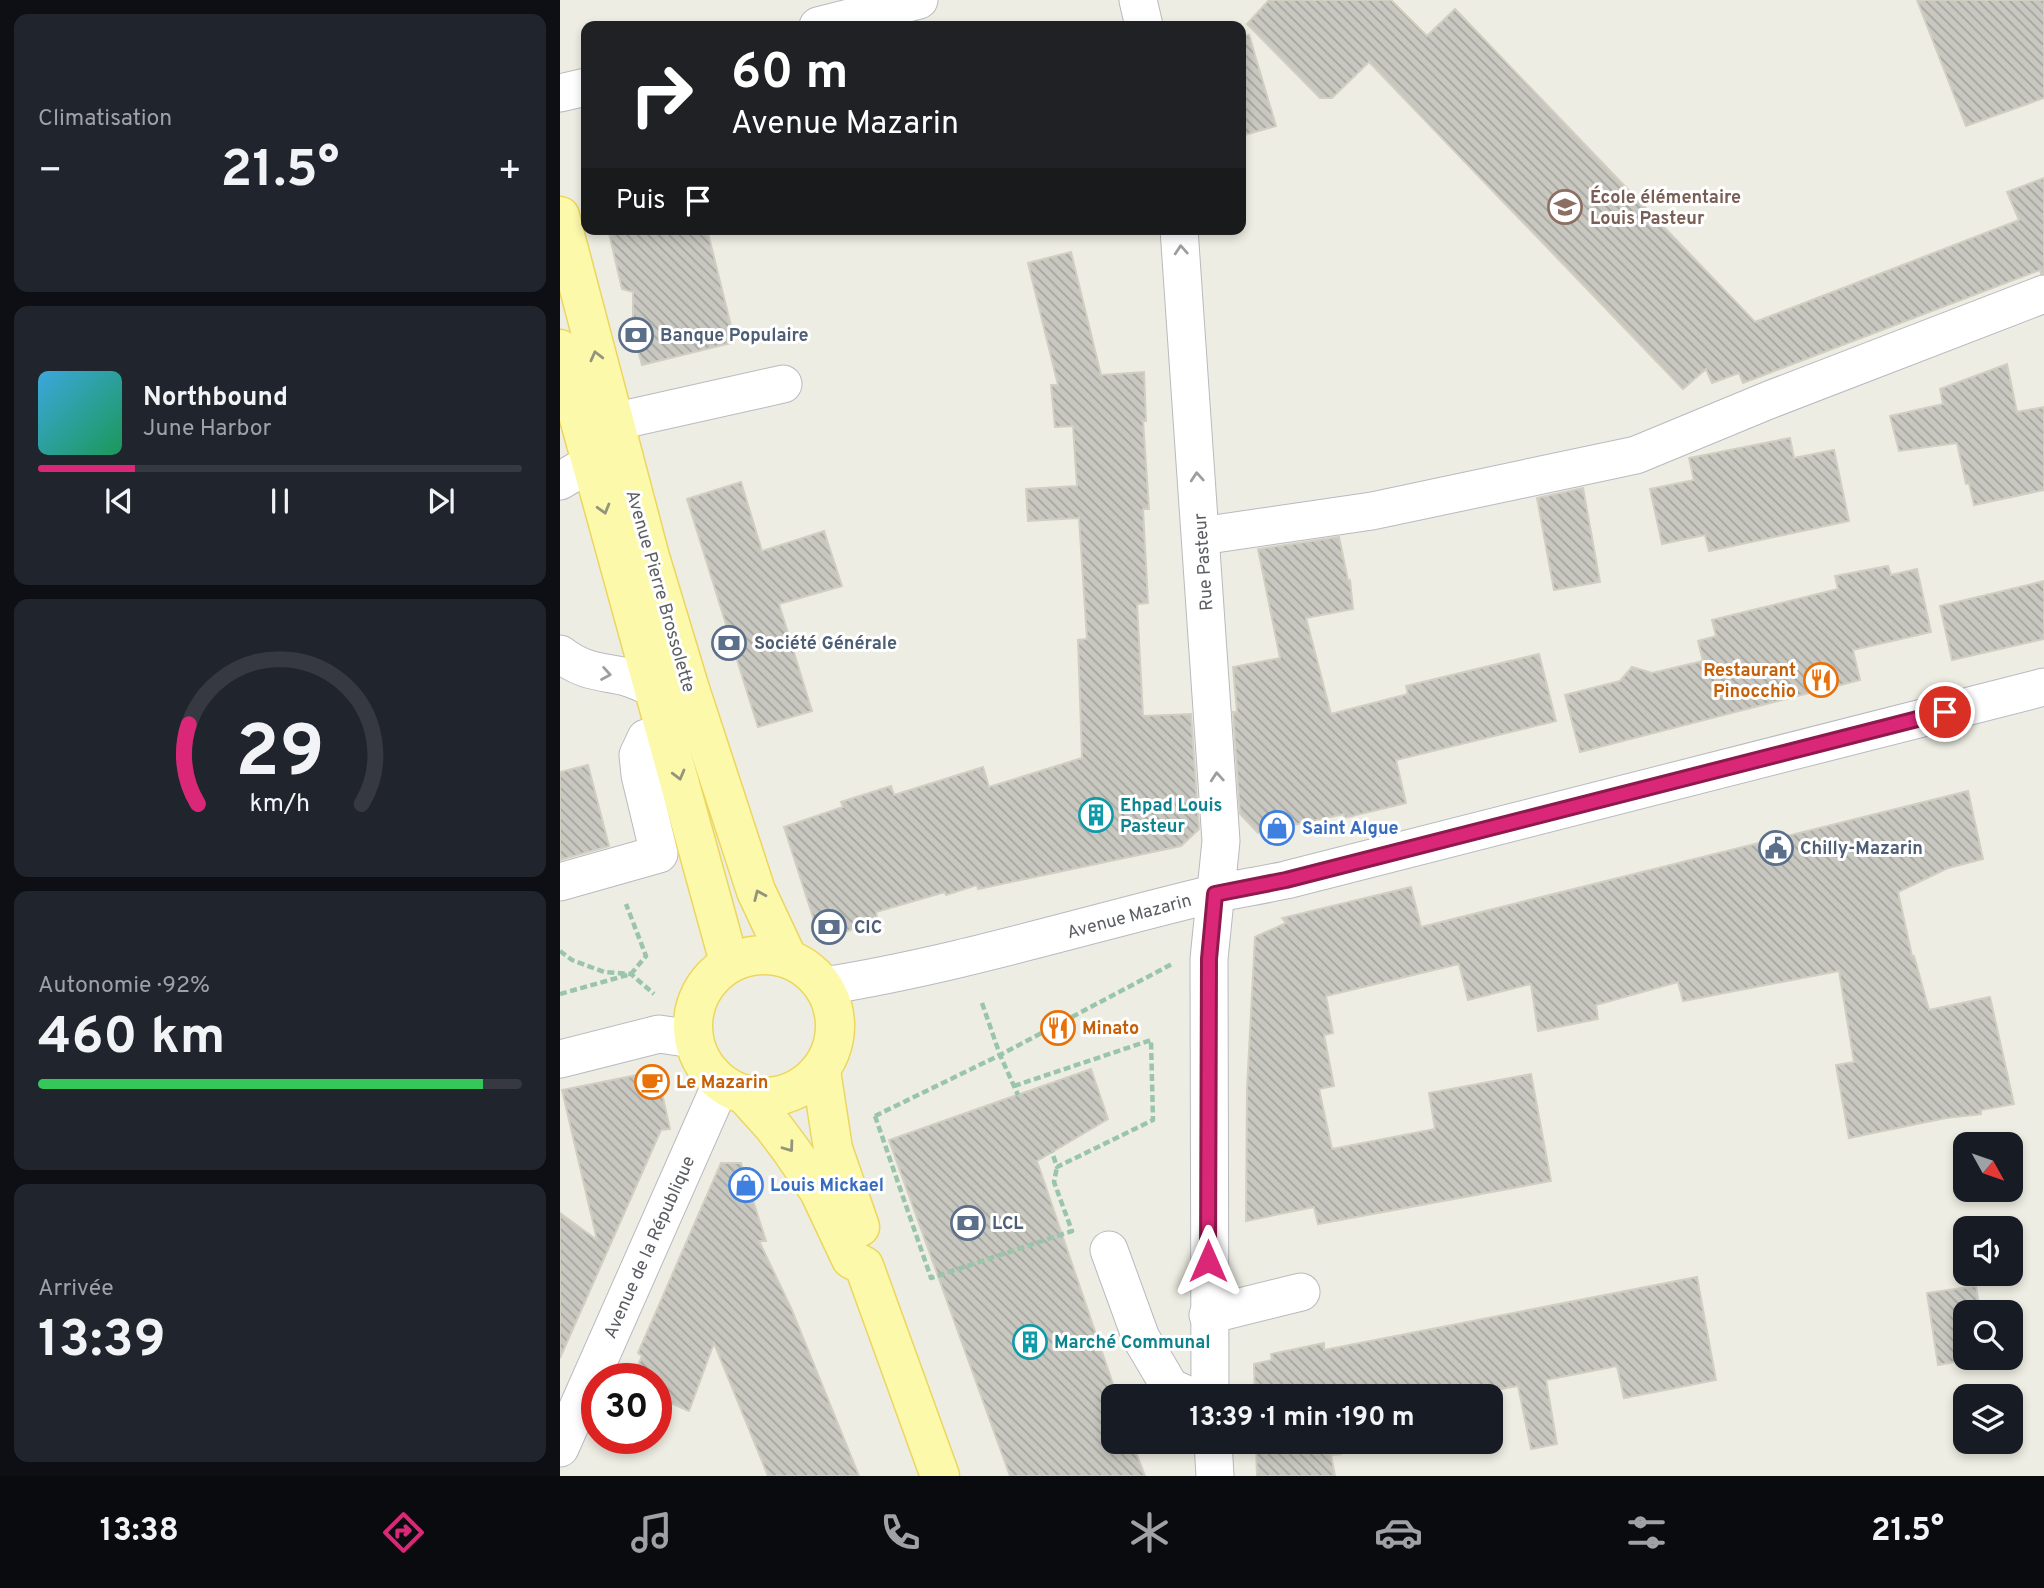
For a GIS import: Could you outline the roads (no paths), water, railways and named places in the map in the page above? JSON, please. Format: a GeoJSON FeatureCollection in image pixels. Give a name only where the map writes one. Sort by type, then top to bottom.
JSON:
{"type":"FeatureCollection","features":[{"type":"Feature","properties":{"kind":"main road","name":"Avenue Pierre Brossolette"},"geometry":{"type":"LineString","coordinates":[[560,216],[588,455],[665,609],[757,891],[787,957]]}},
{"type":"Feature","properties":{"kind":"main road","name":"Avenue Pierre Brossolette"},"geometry":{"type":"LineString","coordinates":[[560,349],[668,732],[729,962]]}},
{"type":"Feature","properties":{"kind":"main road"},"geometry":{"type":"LineString","coordinates":[[668,732],[691,737],[717,771]]}},
{"type":"Feature","properties":{"kind":"main road"},"geometry":{"type":"LineString","coordinates":[[733,1090],[772,1098],[797,1090],[821,1071],[834,1044],[835,1014],[824,986],[808,968],[787,957],[764,954],[729,962],[707,981],[697,999],[692,1018],[693,1039],[703,1064],[773,1126],[819,1191],[851,1259],[864,1266]]}},
{"type":"Feature","properties":{"kind":"main road"},"geometry":{"type":"LineString","coordinates":[[821,1071],[833,1149],[869,1252],[864,1266],[940,1476]]}},
{"type":"Feature","properties":{"kind":"street"},"geometry":{"type":"LineString","coordinates":[[837,21],[919,0]]}},
{"type":"Feature","properties":{"kind":"street"},"geometry":{"type":"LineString","coordinates":[[560,93],[581,88]]}},
{"type":"Feature","properties":{"kind":"street","name":"Rue Pasteur"},"geometry":{"type":"LineString","coordinates":[[1179,235],[1221,841],[1209,959],[1210,1384]]}},
{"type":"Feature","properties":{"kind":"street"},"geometry":{"type":"LineString","coordinates":[[1201,536],[1372,511],[1636,455],[1769,400],[2044,294]]}},
{"type":"Feature","properties":{"kind":"street"},"geometry":{"type":"LineString","coordinates":[[588,455],[783,384]]}},
{"type":"Feature","properties":{"kind":"street"},"geometry":{"type":"LineString","coordinates":[[560,654],[571,663],[599,674],[621,676],[654,688]]}},
{"type":"Feature","properties":{"kind":"street","name":"Avenue Mazarin"},"geometry":{"type":"LineString","coordinates":[[824,986],[865,980],[1215,894],[1286,880],[2044,687]]}},
{"type":"Feature","properties":{"kind":"street"},"geometry":{"type":"LineString","coordinates":[[560,882],[659,854],[640,775],[638,755],[646,738],[668,732]]}},
{"type":"Feature","properties":{"kind":"street"},"geometry":{"type":"LineString","coordinates":[[560,1059],[659,1034],[693,1039]]}},
{"type":"Feature","properties":{"kind":"street","name":"Avenue de la République"},"geometry":{"type":"LineString","coordinates":[[560,1448],[733,1090]]}},
{"type":"Feature","properties":{"kind":"street"},"geometry":{"type":"LineString","coordinates":[[1109,1250],[1141,1338],[1168,1384]]}},
{"type":"Feature","properties":{"kind":"street"},"geometry":{"type":"LineString","coordinates":[[1208,1315],[1301,1292]]}},
{"type":"Feature","properties":{"kind":"street"},"geometry":{"type":"LineString","coordinates":[[1214,1454],[1215,1476]]}},
{"type":"Feature","properties":{"kind":"place","name":"École élémentaire Louis Pasteur"},"geometry":{"type":"Point","coordinates":[1565,207]}},
{"type":"Feature","properties":{"kind":"place","name":"Banque Populaire"},"geometry":{"type":"Point","coordinates":[636,335]}},
{"type":"Feature","properties":{"kind":"place","name":"Société Générale"},"geometry":{"type":"Point","coordinates":[729,643]}},
{"type":"Feature","properties":{"kind":"place","name":"Restaurant Pinocchio"},"geometry":{"type":"Point","coordinates":[1821,680]}},
{"type":"Feature","properties":{"kind":"place","name":"Ehpad Louis Pasteur"},"geometry":{"type":"Point","coordinates":[1096,815]}},
{"type":"Feature","properties":{"kind":"place","name":"Saint Algue"},"geometry":{"type":"Point","coordinates":[1277,828]}},
{"type":"Feature","properties":{"kind":"place","name":"Chilly-Mazarin"},"geometry":{"type":"Point","coordinates":[1776,848]}},
{"type":"Feature","properties":{"kind":"place","name":"CIC"},"geometry":{"type":"Point","coordinates":[829,927]}},
{"type":"Feature","properties":{"kind":"place","name":"Minato"},"geometry":{"type":"Point","coordinates":[1058,1028]}},
{"type":"Feature","properties":{"kind":"place","name":"Le Mazarin"},"geometry":{"type":"Point","coordinates":[652,1082]}},
{"type":"Feature","properties":{"kind":"place","name":"Louis Mickael"},"geometry":{"type":"Point","coordinates":[746,1185]}},
{"type":"Feature","properties":{"kind":"place","name":"LCL"},"geometry":{"type":"Point","coordinates":[968,1223]}},
{"type":"Feature","properties":{"kind":"place","name":"Marché Communal"},"geometry":{"type":"Point","coordinates":[1030,1342]}}]}
